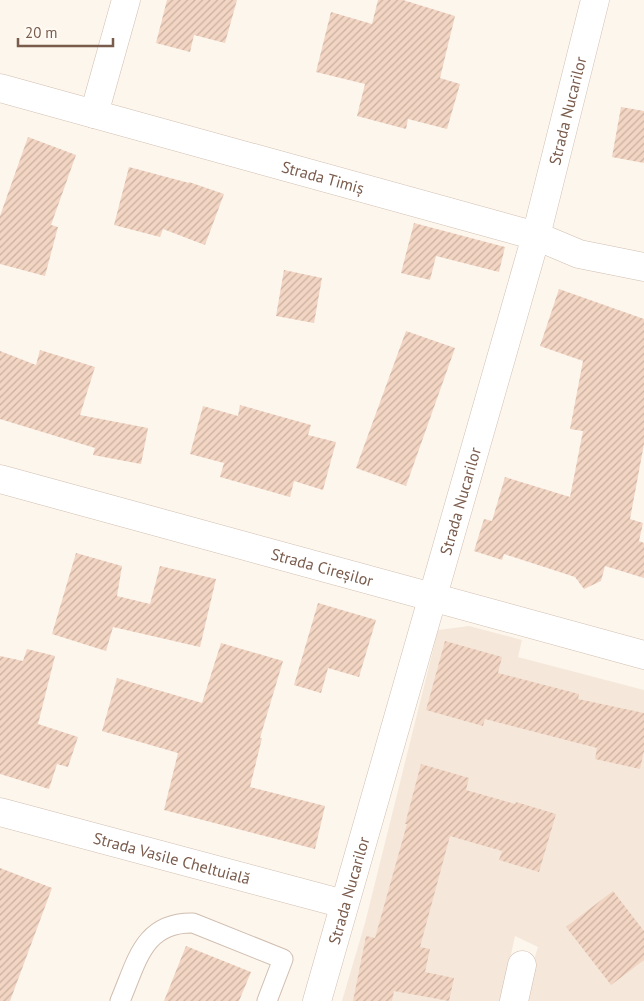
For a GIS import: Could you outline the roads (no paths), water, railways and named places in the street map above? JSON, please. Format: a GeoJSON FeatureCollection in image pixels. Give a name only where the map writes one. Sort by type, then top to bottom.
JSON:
{"type":"FeatureCollection","features":[{"type":"Feature","properties":{"kind":"street"},"geometry":{"type":"LineString","coordinates":[[94,114],[126,0]]}},
{"type":"Feature","properties":{"kind":"street","name":"Strada Nucarilor"},"geometry":{"type":"LineString","coordinates":[[317,1001],[536,236],[595,0]]}},
{"type":"Feature","properties":{"kind":"street","name":"Strada Timiș"},"geometry":{"type":"LineString","coordinates":[[0,88],[536,236],[579,254],[644,267]]}},
{"type":"Feature","properties":{"kind":"street","name":"Strada Cireșilor"},"geometry":{"type":"LineString","coordinates":[[0,479],[644,655]]}},
{"type":"Feature","properties":{"kind":"street","name":"Strada Vasile Cheltuială"},"geometry":{"type":"LineString","coordinates":[[0,812],[344,904]]}},
{"type":"Feature","properties":{"kind":"street"},"geometry":{"type":"LineString","coordinates":[[514,1001],[522,965]]}},
{"type":"Feature","properties":{"kind":"lane"},"geometry":{"type":"LineString","coordinates":[[120,1001],[145,944],[154,934],[167,926],[182,923],[193,923],[283,959],[267,1001]]}}]}
